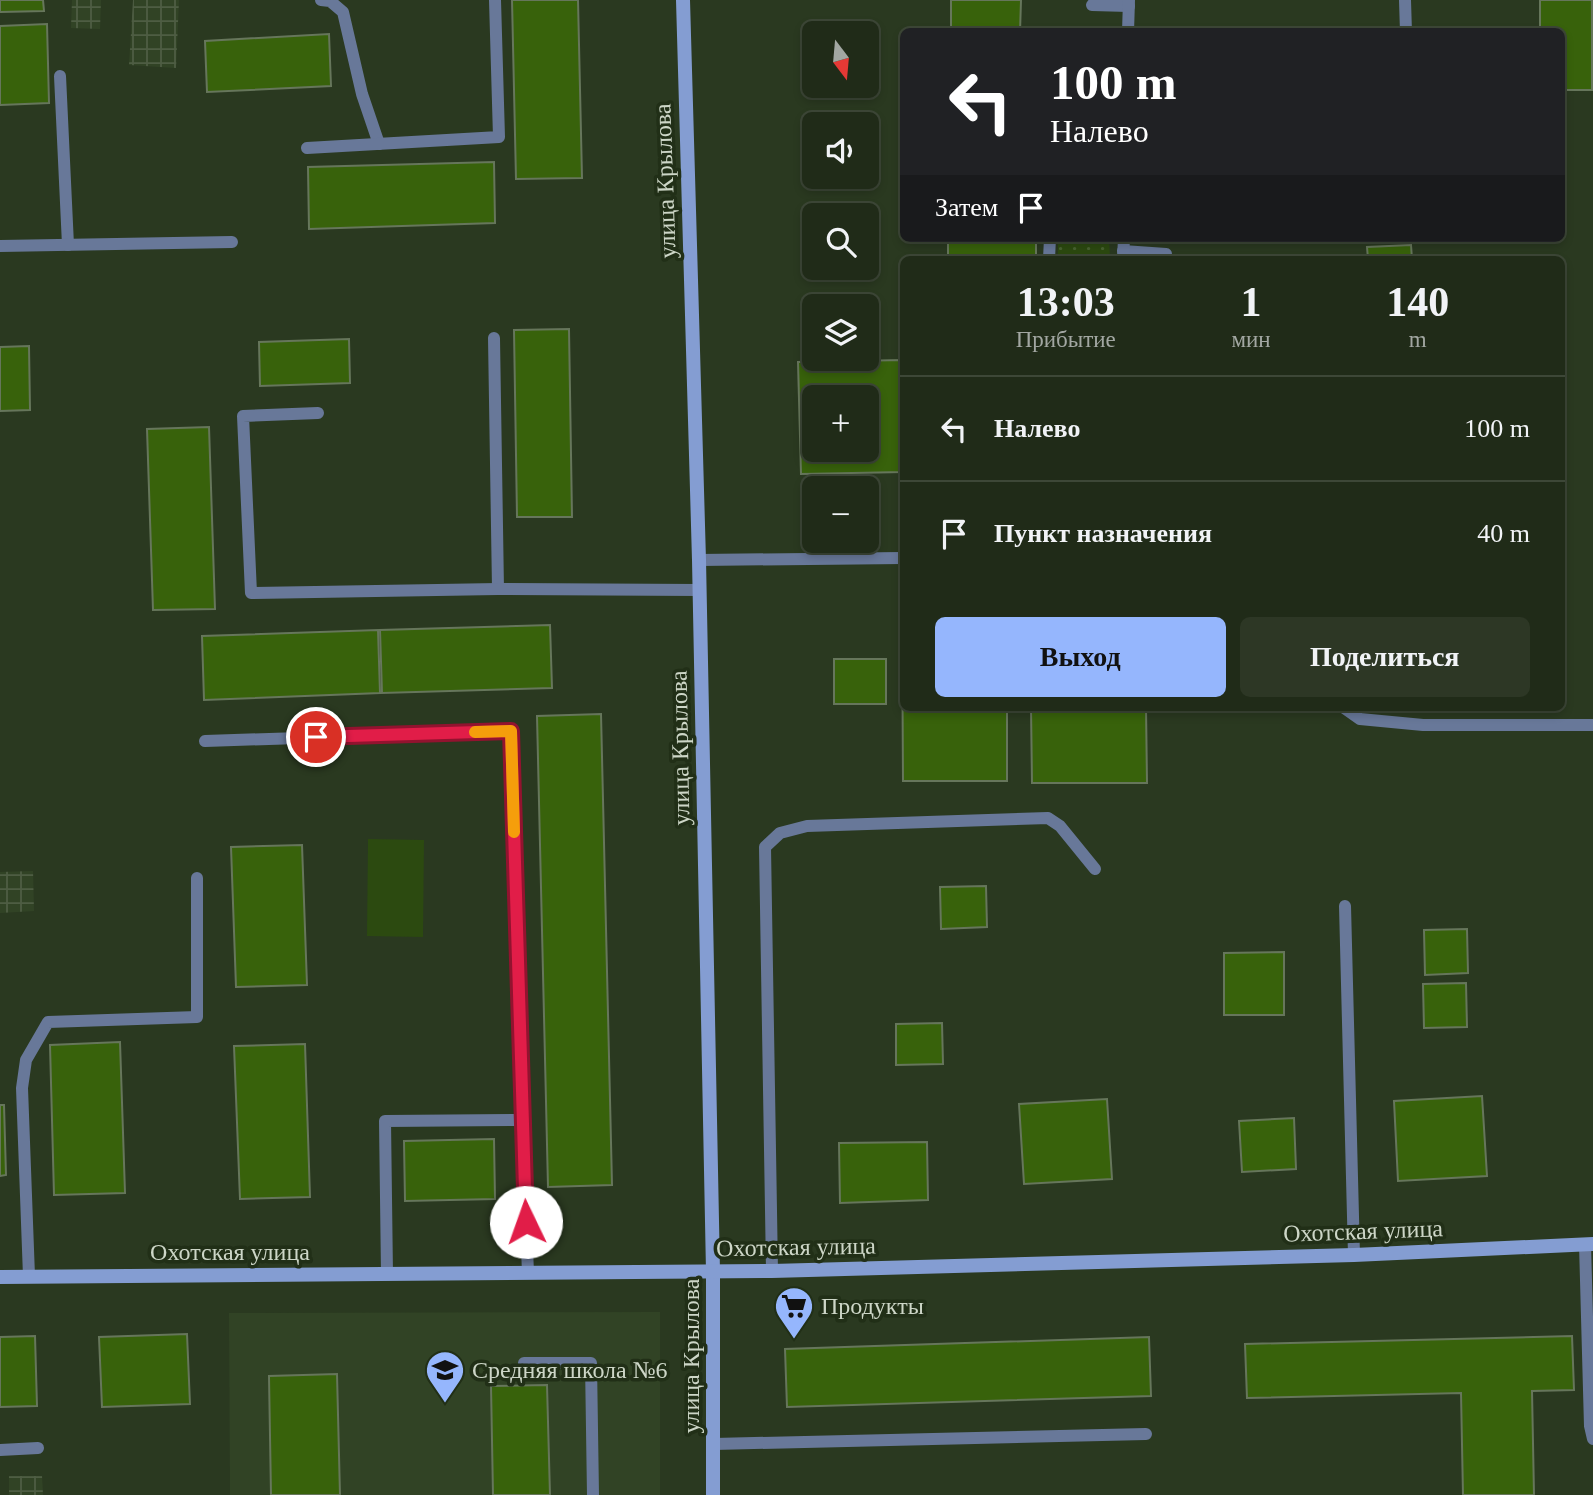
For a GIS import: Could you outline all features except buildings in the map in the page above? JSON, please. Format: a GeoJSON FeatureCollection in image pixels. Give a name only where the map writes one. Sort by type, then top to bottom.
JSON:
{"type":"FeatureCollection","features":[{"type":"Feature","properties":{"kind":"street","name":"улица Крылова"},"geometry":{"type":"LineString","coordinates":[[683,0],[700,590],[713,1272],[713,1495]]}},
{"type":"Feature","properties":{"kind":"street","name":"Охотская улица"},"geometry":{"type":"LineString","coordinates":[[0,1277],[772,1271],[1354,1255],[1589,1244]]}},
{"type":"Feature","properties":{"kind":"lane"},"geometry":{"type":"LineString","coordinates":[[321,0],[330,1],[343,12],[362,94],[379,144]]}},
{"type":"Feature","properties":{"kind":"lane"},"geometry":{"type":"LineString","coordinates":[[307,148],[499,137],[495,0]]}},
{"type":"Feature","properties":{"kind":"lane"},"geometry":{"type":"LineString","coordinates":[[1405,0],[1406,28]]}},
{"type":"Feature","properties":{"kind":"lane"},"geometry":{"type":"LineString","coordinates":[[1092,5],[1129,3],[1128,28]]}},
{"type":"Feature","properties":{"kind":"lane"},"geometry":{"type":"LineString","coordinates":[[60,76],[68,245]]}},
{"type":"Feature","properties":{"kind":"lane"},"geometry":{"type":"LineString","coordinates":[[0,246],[232,242]]}},
{"type":"Feature","properties":{"kind":"lane"},"geometry":{"type":"LineString","coordinates":[[1123,249],[1166,254]]}},
{"type":"Feature","properties":{"kind":"lane"},"geometry":{"type":"LineString","coordinates":[[494,338],[498,589]]}},
{"type":"Feature","properties":{"kind":"lane"},"geometry":{"type":"LineString","coordinates":[[318,413],[243,416],[251,593],[498,589],[700,590]]}},
{"type":"Feature","properties":{"kind":"lane"},"geometry":{"type":"LineString","coordinates":[[699,560],[900,558]]}},
{"type":"Feature","properties":{"kind":"lane"},"geometry":{"type":"LineString","coordinates":[[1349,711],[1360,719],[1423,724],[1593,725]]}},
{"type":"Feature","properties":{"kind":"lane"},"geometry":{"type":"LineString","coordinates":[[205,741],[511,731],[528,1273]]}},
{"type":"Feature","properties":{"kind":"lane"},"geometry":{"type":"LineString","coordinates":[[772,1271],[765,847],[780,833],[807,827],[1048,818],[1060,826],[1095,869]]}},
{"type":"Feature","properties":{"kind":"lane"},"geometry":{"type":"LineString","coordinates":[[29,1276],[22,1088],[26,1060],[48,1022],[197,1017],[197,878]]}},
{"type":"Feature","properties":{"kind":"lane"},"geometry":{"type":"LineString","coordinates":[[1345,906],[1354,1255]]}},
{"type":"Feature","properties":{"kind":"lane"},"geometry":{"type":"LineString","coordinates":[[387,1274],[385,1121],[522,1120]]}},
{"type":"Feature","properties":{"kind":"lane"},"geometry":{"type":"LineString","coordinates":[[1589,1244],[1590,1426],[1593,1439]]}},
{"type":"Feature","properties":{"kind":"lane"},"geometry":{"type":"LineString","coordinates":[[524,1363],[591,1363],[593,1495]]}},
{"type":"Feature","properties":{"kind":"lane"},"geometry":{"type":"LineString","coordinates":[[713,1444],[1146,1434]]}},
{"type":"Feature","properties":{"kind":"lane"},"geometry":{"type":"LineString","coordinates":[[0,1450],[38,1448]]}},
{"type":"Feature","properties":{"kind":"shaded area"},"geometry":{"type":"Polygon","coordinates":[[[72,0],[101,0],[100,29],[71,28],[72,0]]]}},
{"type":"Feature","properties":{"kind":"shaded area"},"geometry":{"type":"Polygon","coordinates":[[[133,0],[179,0],[176,68],[129,65],[133,0]]]}},
{"type":"Feature","properties":{"kind":"shaded area"},"geometry":{"type":"Polygon","coordinates":[[[33,871],[34,911],[0,913],[0,872],[33,871]]]}},
{"type":"Feature","properties":{"kind":"shaded area","name":"Средняя школа №6"},"geometry":{"type":"Polygon","coordinates":[[[660,1312],[660,1495],[230,1495],[229,1313],[660,1312]]]}},
{"type":"Feature","properties":{"kind":"shaded area"},"geometry":{"type":"Polygon","coordinates":[[[9,1476],[42,1476],[43,1495],[9,1495],[9,1476]]]}},
{"type":"Feature","properties":{"kind":"green space"},"geometry":{"type":"Polygon","coordinates":[[[1058,242],[1109,242],[1110,256],[1058,256],[1058,242]]]}},
{"type":"Feature","properties":{"kind":"green space"},"geometry":{"type":"Polygon","coordinates":[[[368,839],[424,840],[423,937],[367,936],[368,839]]]}},
{"type":"Feature","properties":{"kind":"slow traffic"},"geometry":{"type":"LineString","coordinates":[[475,732],[511,731],[514,832]]}},
{"type":"Feature","properties":{"kind":"place","name":"Продукты"},"geometry":{"type":"Point","coordinates":[794,1340]}},
{"type":"Feature","properties":{"kind":"place","name":"Средняя школа №6"},"geometry":{"type":"Point","coordinates":[445,1404]}},
{"type":"Feature","properties":{"kind":"route"},"geometry":{"type":"LineString","coordinates":[[316,737],[511,731],[526,1222]]}}]}
